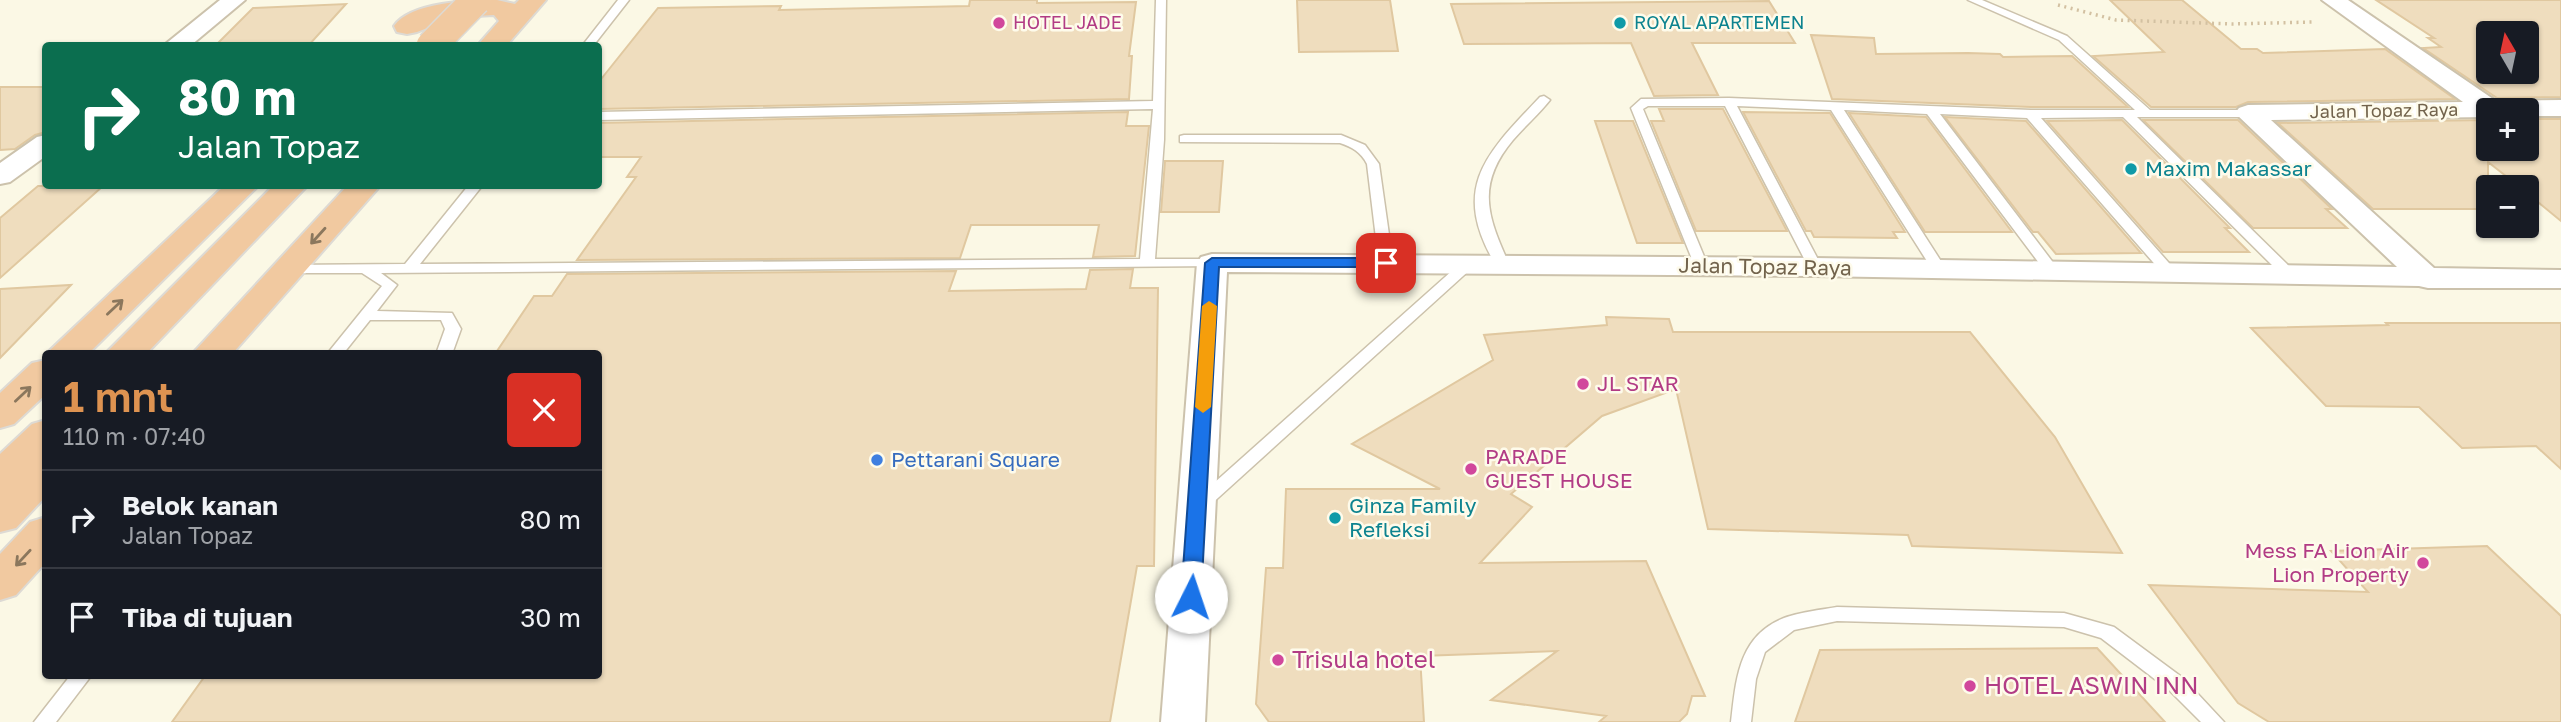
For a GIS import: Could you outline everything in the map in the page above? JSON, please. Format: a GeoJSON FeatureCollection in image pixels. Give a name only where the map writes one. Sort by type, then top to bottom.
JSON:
{"type":"FeatureCollection","features":[{"type":"Feature","properties":{"kind":"highway"},"geometry":{"type":"LineString","coordinates":[[392,42],[436,0]]}},
{"type":"Feature","properties":{"kind":"highway"},"geometry":{"type":"LineString","coordinates":[[435,42],[476,0]]}},
{"type":"Feature","properties":{"kind":"highway"},"geometry":{"type":"LineString","coordinates":[[460,42],[505,11],[533,0]]}},
{"type":"Feature","properties":{"kind":"highway"},"geometry":{"type":"LineString","coordinates":[[407,26],[440,11],[479,5],[497,5],[507,10],[505,11]]}},
{"type":"Feature","properties":{"kind":"highway"},"geometry":{"type":"LineString","coordinates":[[492,42],[505,11]]}},
{"type":"Feature","properties":{"kind":"highway"},"geometry":{"type":"LineString","coordinates":[[69,350],[239,189]]}},
{"type":"Feature","properties":{"kind":"highway"},"geometry":{"type":"LineString","coordinates":[[128,350],[288,189]]}},
{"type":"Feature","properties":{"kind":"highway"},"geometry":{"type":"LineString","coordinates":[[160,350],[314,189]]}},
{"type":"Feature","properties":{"kind":"highway"},"geometry":{"type":"LineString","coordinates":[[215,350],[361,189]]}},
{"type":"Feature","properties":{"kind":"highway"},"geometry":{"type":"LineString","coordinates":[[0,415],[42,376]]}},
{"type":"Feature","properties":{"kind":"highway"},"geometry":{"type":"LineString","coordinates":[[0,479],[42,437]]}},
{"type":"Feature","properties":{"kind":"highway"},"geometry":{"type":"LineString","coordinates":[[0,517],[42,474]]}},
{"type":"Feature","properties":{"kind":"highway"},"geometry":{"type":"LineString","coordinates":[[0,583],[42,537]]}},
{"type":"Feature","properties":{"kind":"street"},"geometry":{"type":"LineString","coordinates":[[180,42],[234,0]]}},
{"type":"Feature","properties":{"kind":"street"},"geometry":{"type":"LineString","coordinates":[[2333,0],[2476,99]]}},
{"type":"Feature","properties":{"kind":"street","name":"Jalan Topaz Raya"},"geometry":{"type":"LineString","coordinates":[[2539,108],[2561,108]]}},
{"type":"Feature","properties":{"kind":"street","name":"Jalan Topaz Raya"},"geometry":{"type":"LineString","coordinates":[[2248,113],[2476,109]]}},
{"type":"Feature","properties":{"kind":"street"},"geometry":{"type":"LineString","coordinates":[[2248,113],[2428,279]]}},
{"type":"Feature","properties":{"kind":"street"},"geometry":{"type":"LineString","coordinates":[[0,176],[42,146]]}},
{"type":"Feature","properties":{"kind":"street"},"geometry":{"type":"LineString","coordinates":[[1183,722],[1212,263]]}},
{"type":"Feature","properties":{"kind":"street","name":"Jalan Topaz Raya"},"geometry":{"type":"LineString","coordinates":[[1212,263],[1815,267],[2171,275],[2290,274],[2428,279],[2561,279]]}},
{"type":"Feature","properties":{"kind":"lane"},"geometry":{"type":"LineString","coordinates":[[590,42],[624,0]]}},
{"type":"Feature","properties":{"kind":"lane"},"geometry":{"type":"LineString","coordinates":[[1147,263],[1157,140],[1161,0]]}},
{"type":"Feature","properties":{"kind":"lane"},"geometry":{"type":"LineString","coordinates":[[1973,0],[2063,38],[2147,114]]}},
{"type":"Feature","properties":{"kind":"lane"},"geometry":{"type":"LineString","coordinates":[[1502,264],[1482,215],[1480,190],[1483,173],[1509,138],[1544,100]]}},
{"type":"Feature","properties":{"kind":"lane"},"geometry":{"type":"LineString","coordinates":[[1729,102],[1815,267]]}},
{"type":"Feature","properties":{"kind":"lane","name":"Jalan Topaz Raya"},"geometry":{"type":"LineString","coordinates":[[1701,267],[1637,108],[1641,103],[1729,102],[2031,114],[2248,113]]}},
{"type":"Feature","properties":{"kind":"lane"},"geometry":{"type":"LineString","coordinates":[[602,116],[1158,105]]}},
{"type":"Feature","properties":{"kind":"lane"},"geometry":{"type":"LineString","coordinates":[[1835,106],[1939,269]]}},
{"type":"Feature","properties":{"kind":"lane"},"geometry":{"type":"LineString","coordinates":[[1931,111],[2053,272]]}},
{"type":"Feature","properties":{"kind":"lane"},"geometry":{"type":"LineString","coordinates":[[2031,114],[2171,275]]}},
{"type":"Feature","properties":{"kind":"lane"},"geometry":{"type":"LineString","coordinates":[[2128,115],[2290,274]]}},
{"type":"Feature","properties":{"kind":"lane"},"geometry":{"type":"LineString","coordinates":[[1184,139],[1341,139],[1357,144],[1369,154],[1373,164],[1386,263]]}},
{"type":"Feature","properties":{"kind":"lane"},"geometry":{"type":"LineString","coordinates":[[408,269],[473,189]]}},
{"type":"Feature","properties":{"kind":"lane"},"geometry":{"type":"LineString","coordinates":[[289,268],[371,273],[408,269],[1212,263]]}},
{"type":"Feature","properties":{"kind":"lane"},"geometry":{"type":"LineString","coordinates":[[1196,508],[1468,264]]}},
{"type":"Feature","properties":{"kind":"lane"},"geometry":{"type":"LineString","coordinates":[[337,350],[390,285],[371,273]]}},
{"type":"Feature","properties":{"kind":"lane"},"geometry":{"type":"LineString","coordinates":[[364,315],[447,316],[453,329],[445,350]]}},
{"type":"Feature","properties":{"kind":"lane"},"geometry":{"type":"LineString","coordinates":[[1741,722],[1746,679],[1756,648],[1788,624],[1837,614],[2064,620],[2107,632],[2176,684],[2214,722]]}},
{"type":"Feature","properties":{"kind":"lane"},"geometry":{"type":"LineString","coordinates":[[44,722],[79,679]]}},
{"type":"Feature","properties":{"kind":"path"},"geometry":{"type":"LineString","coordinates":[[2050,3],[2116,20],[2232,24],[2365,22]]}},
{"type":"Feature","properties":{"kind":"building"},"geometry":{"type":"Polygon","coordinates":[[[970,0],[1037,0],[1037,3],[1136,2],[1129,56],[1132,56],[1129,99],[602,109],[602,78],[658,8],[781,6],[779,10],[969,6],[970,0]]]}},
{"type":"Feature","properties":{"kind":"building"},"geometry":{"type":"Polygon","coordinates":[[[1297,0],[1390,0],[1398,51],[1299,52],[1297,0]]]}},
{"type":"Feature","properties":{"kind":"building"},"geometry":{"type":"Polygon","coordinates":[[[2110,0],[2182,0],[2241,49],[2257,49],[2263,53],[2385,49],[2455,99],[2248,102],[2236,107],[2151,107],[2093,56],[2164,52],[2110,0]]]}},
{"type":"Feature","properties":{"kind":"building"},"geometry":{"type":"Polygon","coordinates":[[[2376,0],[2561,0],[2561,97],[2497,98],[2476,84],[2539,84],[2539,21],[2476,21],[2476,84],[2423,48],[2441,47],[2428,38],[2434,38],[2376,0]]]}},
{"type":"Feature","properties":{"kind":"building","name":"ROYAL APARTEMEN"},"geometry":{"type":"Polygon","coordinates":[[[1769,1],[1795,43],[1692,43],[1718,95],[1654,96],[1631,43],[1464,44],[1451,4],[1769,1]]]}},
{"type":"Feature","properties":{"kind":"building"},"geometry":{"type":"Polygon","coordinates":[[[346,4],[312,42],[219,42],[253,8],[346,4]]]}},
{"type":"Feature","properties":{"kind":"building"},"geometry":{"type":"Polygon","coordinates":[[[1811,35],[1874,38],[1876,54],[2072,56],[2128,107],[2031,107],[1832,99],[1811,35]]]}},
{"type":"Feature","properties":{"kind":"building"},"geometry":{"type":"Polygon","coordinates":[[[0,87],[42,87],[42,133],[15,149],[0,150],[0,87]]]}},
{"type":"Feature","properties":{"kind":"building"},"geometry":{"type":"Polygon","coordinates":[[[1659,109],[1723,109],[1787,231],[1696,231],[1651,121],[1664,121],[1659,109]]]}},
{"type":"Feature","properties":{"kind":"building"},"geometry":{"type":"Polygon","coordinates":[[[1128,112],[1126,126],[1149,126],[1135,256],[1093,257],[1099,225],[971,225],[960,258],[577,260],[636,177],[627,177],[641,157],[602,157],[602,123],[1128,112]]]}},
{"type":"Feature","properties":{"kind":"building"},"geometry":{"type":"Polygon","coordinates":[[[1743,112],[1830,113],[1905,232],[1893,232],[1897,238],[1814,237],[1811,231],[1806,231],[1743,112]]]}},
{"type":"Feature","properties":{"kind":"building"},"geometry":{"type":"Polygon","coordinates":[[[1849,113],[1926,117],[2012,232],[1925,232],[1849,113]]]}},
{"type":"Feature","properties":{"kind":"building"},"geometry":{"type":"Polygon","coordinates":[[[1945,117],[2026,121],[2141,253],[2056,254],[2038,232],[2033,232],[1945,117]]]}},
{"type":"Feature","properties":{"kind":"building"},"geometry":{"type":"Polygon","coordinates":[[[2539,119],[2561,119],[2561,221],[2539,203],[2539,175],[2505,175],[2488,162],[2488,175],[2476,175],[2476,209],[2373,209],[2278,123],[2476,120],[2476,161],[2539,161],[2539,119]]]}},
{"type":"Feature","properties":{"kind":"building","name":"Maxim Makassar"},"geometry":{"type":"Polygon","coordinates":[[[2122,120],[2230,228],[2225,228],[2249,252],[2163,252],[2047,121],[2122,120]]]}},
{"type":"Feature","properties":{"kind":"building"},"geometry":{"type":"Polygon","coordinates":[[[2143,120],[2238,120],[2332,209],[2326,209],[2347,228],[2253,228],[2143,120]]]}},
{"type":"Feature","properties":{"kind":"building"},"geometry":{"type":"Polygon","coordinates":[[[1595,121],[1633,121],[1683,243],[1637,243],[1595,121]]]}},
{"type":"Feature","properties":{"kind":"building"},"geometry":{"type":"Polygon","coordinates":[[[1165,161],[1223,161],[1219,212],[1161,212],[1165,161]]]}},
{"type":"Feature","properties":{"kind":"building"},"geometry":{"type":"Polygon","coordinates":[[[38,186],[42,186],[42,189],[100,189],[0,278],[0,218],[38,186]]]}},
{"type":"Feature","properties":{"kind":"building"},"geometry":{"type":"Polygon","coordinates":[[[1133,269],[1130,288],[1158,288],[1154,566],[1137,566],[1110,722],[172,722],[203,679],[602,679],[602,350],[498,350],[534,296],[552,296],[567,274],[956,271],[949,291],[1086,289],[1090,270],[1133,269]]]}},
{"type":"Feature","properties":{"kind":"building"},"geometry":{"type":"Polygon","coordinates":[[[71,285],[0,358],[0,289],[71,285]]]}},
{"type":"Feature","properties":{"kind":"building"},"geometry":{"type":"Polygon","coordinates":[[[1606,317],[1669,319],[1673,332],[1970,332],[2055,437],[2122,553],[1912,546],[1908,535],[1708,529],[1676,389],[1602,416],[1511,494],[1532,507],[1480,563],[1646,561],[1705,696],[1692,696],[1687,714],[1679,722],[1599,722],[1606,716],[1491,700],[1557,651],[1420,656],[1424,722],[1269,722],[1256,704],[1266,568],[1283,568],[1286,489],[1440,489],[1352,444],[1493,360],[1484,335],[1607,325],[1606,317]]]}},
{"type":"Feature","properties":{"kind":"building"},"geometry":{"type":"Polygon","coordinates":[[[2386,323],[2561,323],[2561,469],[2536,446],[2462,448],[2419,407],[2326,406],[2251,328],[2388,325],[2386,323]]]}},
{"type":"Feature","properties":{"kind":"building"},"geometry":{"type":"Polygon","coordinates":[[[2487,546],[2561,616],[2561,722],[2269,722],[2238,703],[2149,585],[2368,592],[2331,551],[2487,546]]]}},
{"type":"Feature","properties":{"kind":"building","name":"HOTEL ASWIN INN"},"geometry":{"type":"Polygon","coordinates":[[[2097,648],[2165,722],[1795,722],[1820,650],[2097,648]]]}},
{"type":"Feature","properties":{"kind":"slow traffic"},"geometry":{"type":"LineString","coordinates":[[1203,407],[1209,306]]}},
{"type":"Feature","properties":{"kind":"place","name":"HOTEL JADE"},"geometry":{"type":"Point","coordinates":[999,23]}},
{"type":"Feature","properties":{"kind":"place","name":"ROYAL APARTEMEN"},"geometry":{"type":"Point","coordinates":[1620,23]}},
{"type":"Feature","properties":{"kind":"place","name":"Maxim Makassar"},"geometry":{"type":"Point","coordinates":[2131,169]}},
{"type":"Feature","properties":{"kind":"place","name":"JL STAR"},"geometry":{"type":"Point","coordinates":[1583,384]}},
{"type":"Feature","properties":{"kind":"place","name":"Pettarani Square"},"geometry":{"type":"Point","coordinates":[877,460]}},
{"type":"Feature","properties":{"kind":"place","name":"PARADE GUEST HOUSE"},"geometry":{"type":"Point","coordinates":[1471,469]}},
{"type":"Feature","properties":{"kind":"place","name":"Ginza Family Refleksi"},"geometry":{"type":"Point","coordinates":[1335,518]}},
{"type":"Feature","properties":{"kind":"place","name":"Mess FA Lion Air Lion Property"},"geometry":{"type":"Point","coordinates":[2423,563]}},
{"type":"Feature","properties":{"kind":"place","name":"Trisula hotel"},"geometry":{"type":"Point","coordinates":[1278,660]}},
{"type":"Feature","properties":{"kind":"place","name":"HOTEL ASWIN INN"},"geometry":{"type":"Point","coordinates":[1970,686]}},
{"type":"Feature","properties":{"kind":"route"},"geometry":{"type":"LineString","coordinates":[[1191,597],[1212,263],[1386,263]]}}]}
